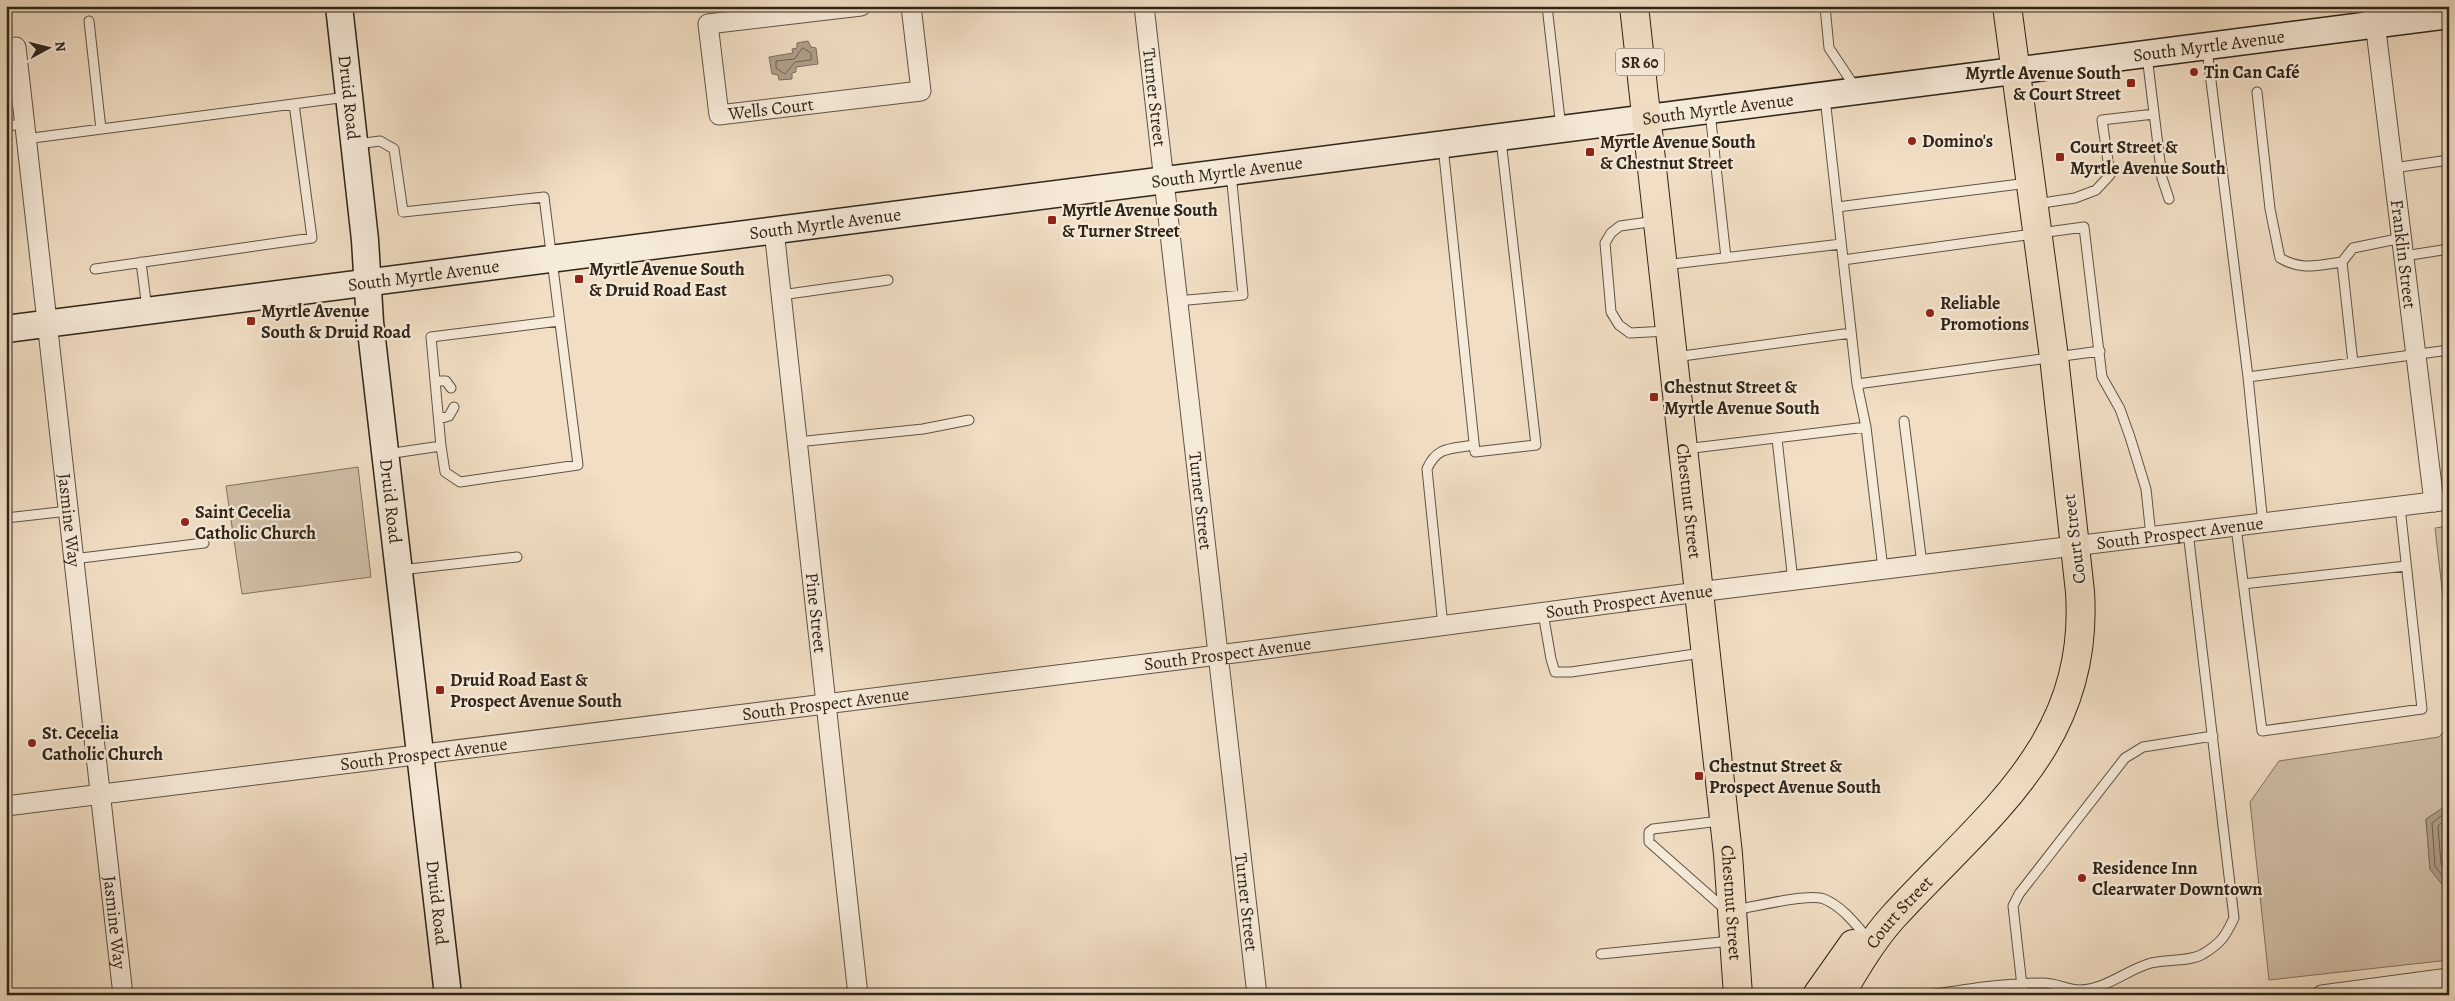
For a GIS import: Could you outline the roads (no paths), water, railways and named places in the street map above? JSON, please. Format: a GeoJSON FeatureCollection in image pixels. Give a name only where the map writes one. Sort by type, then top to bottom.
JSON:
{"type":"FeatureCollection","features":[{"type":"Feature","properties":{"kind":"main road","name":"Druid Road"},"geometry":{"type":"LineString","coordinates":[[339,6],[355,144],[385,454],[448,995]]}},
{"type":"Feature","properties":{"kind":"main road","name":"Chestnut Street"},"geometry":{"type":"LineString","coordinates":[[1634,6],[1647,117],[1656,221],[1736,922],[1738,995]]}},
{"type":"Feature","properties":{"kind":"main road","name":"Court Street"},"geometry":{"type":"LineString","coordinates":[[1840,995],[1892,918],[2024,778],[2058,721],[2075,670],[2079,645],[2080,598],[2054,357],[2007,6]]}},
{"type":"Feature","properties":{"kind":"main road","name":"South Myrtle Avenue"},"geometry":{"type":"LineString","coordinates":[[6,329],[2147,54],[2207,46],[2374,15],[2449,15]]}},
{"type":"Feature","properties":{"kind":"main road"},"geometry":{"type":"LineString","coordinates":[[1816,995],[1858,938],[1892,918]]}},
{"type":"Feature","properties":{"kind":"main road"},"geometry":{"type":"LineString","coordinates":[[1736,922],[1758,995]]}},
{"type":"Feature","properties":{"kind":"street","name":"Wells Court"},"geometry":{"type":"LineString","coordinates":[[861,6],[708,24],[720,115],[921,91],[911,6]]}},
{"type":"Feature","properties":{"kind":"street","name":"Turner Street"},"geometry":{"type":"LineString","coordinates":[[1144,6],[1162,181],[1256,995]]}},
{"type":"Feature","properties":{"kind":"street","name":"Franklin Street"},"geometry":{"type":"LineString","coordinates":[[2374,15],[2416,354],[2442,501]]}},
{"type":"Feature","properties":{"kind":"street","name":"Jasmine Way"},"geometry":{"type":"LineString","coordinates":[[16,47],[18,130],[49,324],[73,559],[123,995]]}},
{"type":"Feature","properties":{"kind":"street","name":"Pine Street"},"geometry":{"type":"LineString","coordinates":[[774,230],[858,995]]}},
{"type":"Feature","properties":{"kind":"street","name":"South Prospect Avenue"},"geometry":{"type":"LineString","coordinates":[[6,806],[1443,626],[1698,592],[2442,501]]}},
{"type":"Feature","properties":{"kind":"street"},"geometry":{"type":"LineString","coordinates":[[2322,995],[2449,978]]}},
{"type":"Feature","properties":{"kind":"lane"},"geometry":{"type":"LineString","coordinates":[[1547,6],[1561,129]]}},
{"type":"Feature","properties":{"kind":"lane"},"geometry":{"type":"LineString","coordinates":[[1824,6],[1829,48],[1858,91]]}},
{"type":"Feature","properties":{"kind":"lane"},"geometry":{"type":"LineString","coordinates":[[89,21],[101,129]]}},
{"type":"Feature","properties":{"kind":"lane"},"geometry":{"type":"LineString","coordinates":[[2207,46],[2248,377],[2263,524]]}},
{"type":"Feature","properties":{"kind":"lane"},"geometry":{"type":"LineString","coordinates":[[2147,54],[2162,178],[2169,199]]}},
{"type":"Feature","properties":{"kind":"lane"},"geometry":{"type":"LineString","coordinates":[[2257,92],[2270,209],[2280,258],[2293,266],[2310,267],[2342,262],[2353,248],[2403,247],[2449,249]]}},
{"type":"Feature","properties":{"kind":"lane"},"geometry":{"type":"LineString","coordinates":[[1824,95],[1857,384],[1866,427],[1883,569]]}},
{"type":"Feature","properties":{"kind":"lane"},"geometry":{"type":"LineString","coordinates":[[18,130],[101,129],[350,96]]}},
{"type":"Feature","properties":{"kind":"lane"},"geometry":{"type":"LineString","coordinates":[[95,269],[312,238],[294,104]]}},
{"type":"Feature","properties":{"kind":"lane"},"geometry":{"type":"LineString","coordinates":[[1710,109],[1726,258]]}},
{"type":"Feature","properties":{"kind":"lane"},"geometry":{"type":"LineString","coordinates":[[1837,207],[2032,193],[2075,198],[2096,190],[2110,175],[2102,120],[2154,114]]}},
{"type":"Feature","properties":{"kind":"lane"},"geometry":{"type":"LineString","coordinates":[[1443,145],[1475,452],[1536,446],[1501,137]]}},
{"type":"Feature","properties":{"kind":"lane"},"geometry":{"type":"LineString","coordinates":[[355,144],[380,141],[394,149],[403,212],[544,197],[578,465],[460,482],[445,472],[431,337],[559,321]]}},
{"type":"Feature","properties":{"kind":"lane"},"geometry":{"type":"LineString","coordinates":[[2393,168],[2449,160]]}},
{"type":"Feature","properties":{"kind":"lane"},"geometry":{"type":"LineString","coordinates":[[1177,301],[1243,296],[1231,173]]}},
{"type":"Feature","properties":{"kind":"lane"},"geometry":{"type":"LineString","coordinates":[[1656,221],[1620,226],[1611,232],[1605,243],[1611,312],[1619,325],[1630,333],[1669,330]]}},
{"type":"Feature","properties":{"kind":"lane"},"geometry":{"type":"LineString","coordinates":[[1843,260],[2084,228],[2102,377],[2120,409],[2146,489],[2151,536]]}},
{"type":"Feature","properties":{"kind":"lane"},"geometry":{"type":"LineString","coordinates":[[1662,266],[1841,244]]}},
{"type":"Feature","properties":{"kind":"lane"},"geometry":{"type":"LineString","coordinates":[[141,262],[147,310]]}},
{"type":"Feature","properties":{"kind":"lane"},"geometry":{"type":"LineString","coordinates":[[2342,262],[2353,363]]}},
{"type":"Feature","properties":{"kind":"lane"},"geometry":{"type":"LineString","coordinates":[[781,295],[888,280]]}},
{"type":"Feature","properties":{"kind":"lane"},"geometry":{"type":"LineString","coordinates":[[1672,357],[1851,333]]}},
{"type":"Feature","properties":{"kind":"lane"},"geometry":{"type":"LineString","coordinates":[[2248,377],[2449,350]]}},
{"type":"Feature","properties":{"kind":"lane"},"geometry":{"type":"LineString","coordinates":[[1857,384],[2100,351]]}},
{"type":"Feature","properties":{"kind":"lane"},"geometry":{"type":"LineString","coordinates":[[435,381],[446,381],[451,388]]}},
{"type":"Feature","properties":{"kind":"lane"},"geometry":{"type":"LineString","coordinates":[[439,419],[449,416],[454,408]]}},
{"type":"Feature","properties":{"kind":"lane"},"geometry":{"type":"LineString","coordinates":[[796,442],[924,429],[969,420]]}},
{"type":"Feature","properties":{"kind":"lane"},"geometry":{"type":"LineString","coordinates":[[1904,421],[1922,564]]}},
{"type":"Feature","properties":{"kind":"lane"},"geometry":{"type":"LineString","coordinates":[[1682,449],[1866,427]]}},
{"type":"Feature","properties":{"kind":"lane"},"geometry":{"type":"LineString","coordinates":[[1777,439],[1793,581]]}},
{"type":"Feature","properties":{"kind":"lane"},"geometry":{"type":"LineString","coordinates":[[1443,626],[1427,469],[1432,456],[1442,450],[1474,445]]}},
{"type":"Feature","properties":{"kind":"lane"},"geometry":{"type":"LineString","coordinates":[[385,454],[441,446]]}},
{"type":"Feature","properties":{"kind":"lane"},"geometry":{"type":"LineString","coordinates":[[2236,527],[2262,731],[2422,709],[2400,506]]}},
{"type":"Feature","properties":{"kind":"lane"},"geometry":{"type":"LineString","coordinates":[[6,518],[68,511]]}},
{"type":"Feature","properties":{"kind":"lane"},"geometry":{"type":"LineString","coordinates":[[1930,995],[2000,984],[2046,983],[2079,990],[2096,988],[2114,982],[2134,969],[2152,963],[2201,956],[2223,941],[2234,918],[2188,532]]}},
{"type":"Feature","properties":{"kind":"lane"},"geometry":{"type":"LineString","coordinates":[[73,559],[204,543]]}},
{"type":"Feature","properties":{"kind":"lane"},"geometry":{"type":"LineString","coordinates":[[399,570],[517,557]]}},
{"type":"Feature","properties":{"kind":"lane"},"geometry":{"type":"LineString","coordinates":[[2243,584],[2406,566]]}},
{"type":"Feature","properties":{"kind":"lane"},"geometry":{"type":"LineString","coordinates":[[1543,613],[1550,659],[1555,672],[1571,672],[1705,652]]}},
{"type":"Feature","properties":{"kind":"lane"},"geometry":{"type":"LineString","coordinates":[[2023,995],[2013,906],[2019,894],[2125,758],[2143,747],[2213,736]]}},
{"type":"Feature","properties":{"kind":"lane"},"geometry":{"type":"LineString","coordinates":[[1724,820],[1653,829],[1649,832],[1649,842],[1736,922]]}},
{"type":"Feature","properties":{"kind":"lane"},"geometry":{"type":"LineString","coordinates":[[1600,954],[1736,922],[1810,898],[1823,899],[1846,913],[1864,934]]}},
{"type":"Feature","properties":{"kind":"water"},"geometry":{"type":"Polygon","coordinates":[[[808,41],[811,47],[816,48],[818,64],[796,67],[796,72],[792,73],[792,79],[779,80],[778,75],[772,74],[769,57],[793,53],[792,49],[797,48],[797,43],[808,41]]]}},
{"type":"Feature","properties":{"kind":"water"},"geometry":{"type":"Polygon","coordinates":[[[2449,804],[2449,893],[2430,869],[2426,819],[2449,804]]]}},
{"type":"Feature","properties":{"kind":"place","name":"Tin Can Café"},"geometry":{"type":"Point","coordinates":[2194,72]}},
{"type":"Feature","properties":{"kind":"place","name":"Myrtle Avenue South & Court Street"},"geometry":{"type":"Point","coordinates":[2131,83]}},
{"type":"Feature","properties":{"kind":"place","name":"Domino's"},"geometry":{"type":"Point","coordinates":[1912,141]}},
{"type":"Feature","properties":{"kind":"place","name":"Myrtle Avenue South & Chestnut Street"},"geometry":{"type":"Point","coordinates":[1590,152]}},
{"type":"Feature","properties":{"kind":"place","name":"Court Street & Myrtle Avenue South"},"geometry":{"type":"Point","coordinates":[2060,157]}},
{"type":"Feature","properties":{"kind":"place","name":"Myrtle Avenue South & Turner Street"},"geometry":{"type":"Point","coordinates":[1052,220]}},
{"type":"Feature","properties":{"kind":"place","name":"Myrtle Avenue South & Druid Road East"},"geometry":{"type":"Point","coordinates":[579,279]}},
{"type":"Feature","properties":{"kind":"place","name":"Reliable Promotions"},"geometry":{"type":"Point","coordinates":[1930,313]}},
{"type":"Feature","properties":{"kind":"place","name":"Myrtle Avenue South & Druid Road"},"geometry":{"type":"Point","coordinates":[251,321]}},
{"type":"Feature","properties":{"kind":"place","name":"Chestnut Street & Myrtle Avenue South"},"geometry":{"type":"Point","coordinates":[1654,397]}},
{"type":"Feature","properties":{"kind":"place","name":"Saint Cecelia Catholic Church"},"geometry":{"type":"Point","coordinates":[185,522]}},
{"type":"Feature","properties":{"kind":"place","name":"Druid Road East & Prospect Avenue South"},"geometry":{"type":"Point","coordinates":[440,690]}},
{"type":"Feature","properties":{"kind":"place","name":"St. Cecelia Catholic Church"},"geometry":{"type":"Point","coordinates":[32,743]}},
{"type":"Feature","properties":{"kind":"place","name":"Chestnut Street & Prospect Avenue South"},"geometry":{"type":"Point","coordinates":[1699,776]}},
{"type":"Feature","properties":{"kind":"place","name":"Residence Inn Clearwater Downtown"},"geometry":{"type":"Point","coordinates":[2082,878]}}]}
